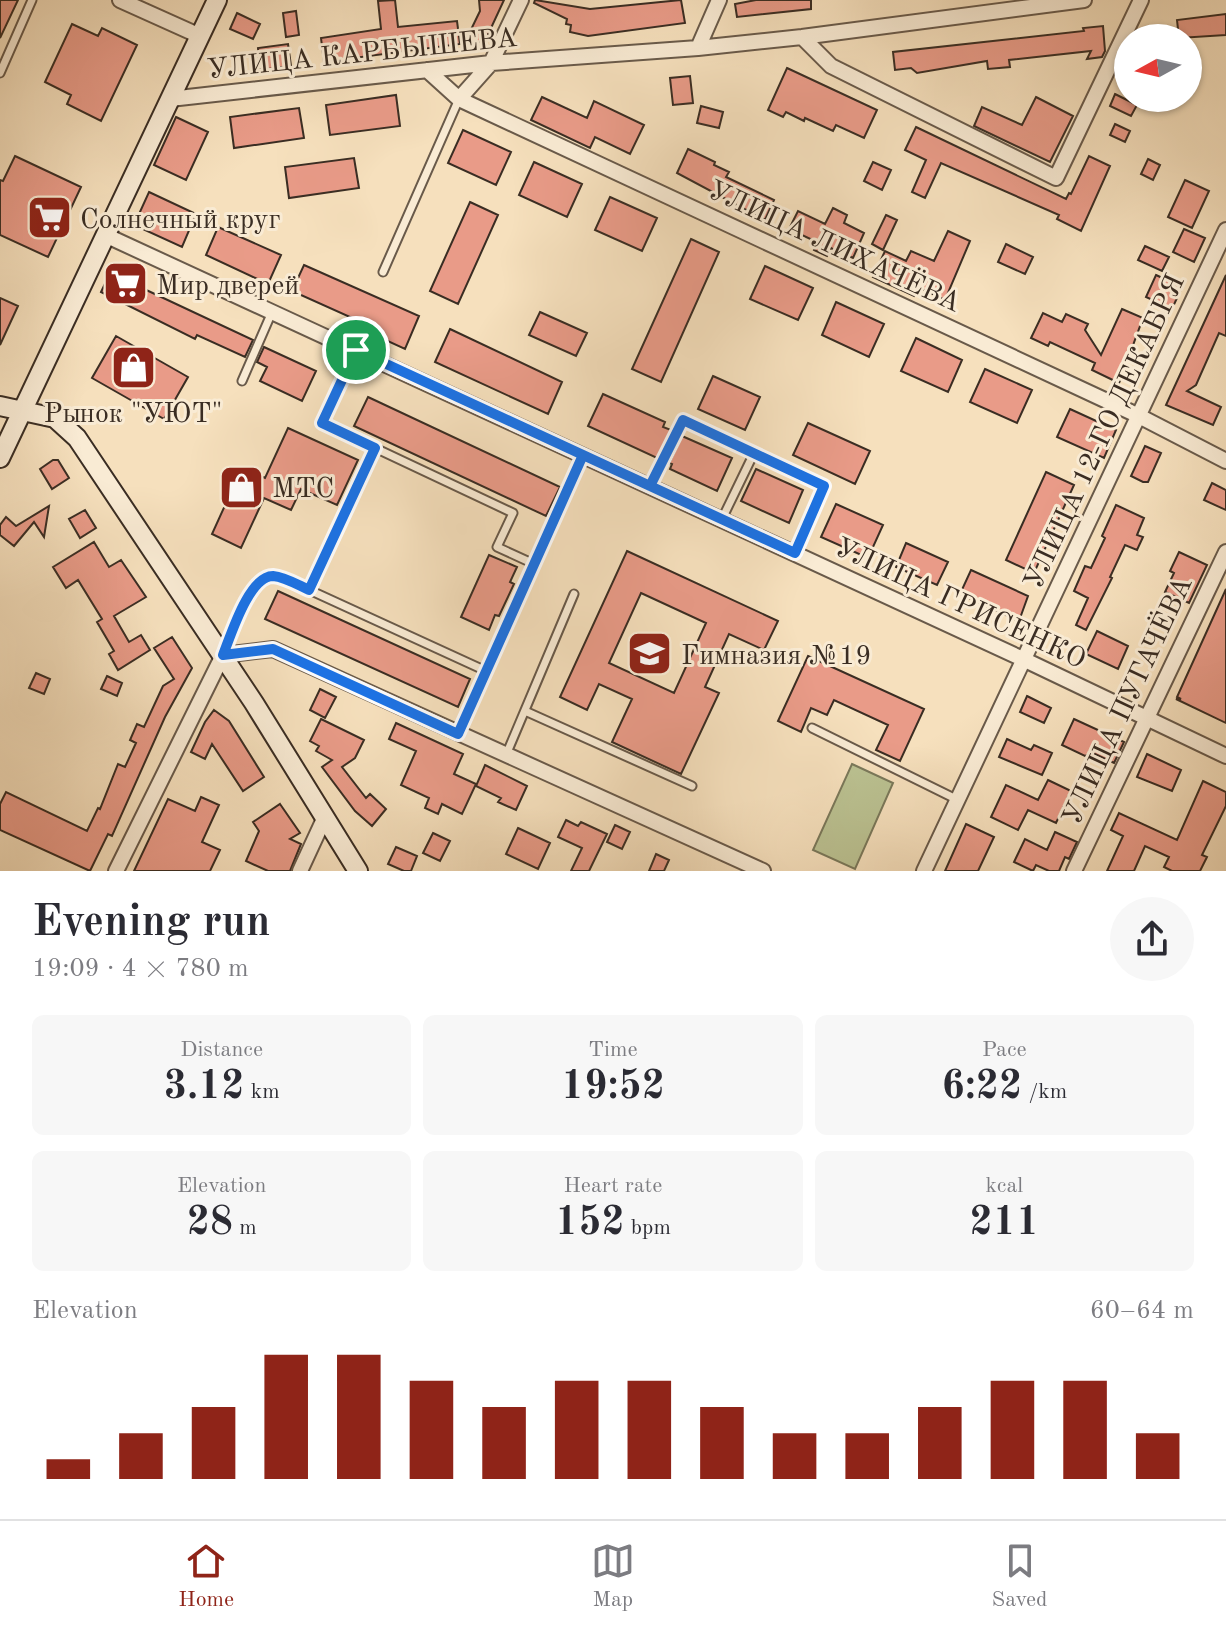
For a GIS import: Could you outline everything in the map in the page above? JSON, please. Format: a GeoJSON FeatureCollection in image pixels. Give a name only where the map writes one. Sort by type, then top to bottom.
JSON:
{"type":"FeatureCollection","features":[{"type":"Feature","properties":{"kind":"street"},"geometry":{"type":"LineString","coordinates":[[120,0],[200,36]]}},
{"type":"Feature","properties":{"kind":"street"},"geometry":{"type":"LineString","coordinates":[[0,458],[217,0]]}},
{"type":"Feature","properties":{"kind":"street"},"geometry":{"type":"LineString","coordinates":[[459,99],[491,63],[521,0]]}},
{"type":"Feature","properties":{"kind":"street"},"geometry":{"type":"LineString","coordinates":[[698,48],[719,0]]}},
{"type":"Feature","properties":{"kind":"street","name":"УЛИЦА КАРБЫШЕВА"},"geometry":{"type":"LineString","coordinates":[[170,99],[491,63],[802,37],[1084,0]]}},
{"type":"Feature","properties":{"kind":"street"},"geometry":{"type":"LineString","coordinates":[[802,37],[831,66],[1056,178],[1141,0]]}},
{"type":"Feature","properties":{"kind":"street","name":"УЛИЦА ЛИХАЧЁВА"},"geometry":{"type":"LineString","coordinates":[[427,70],[459,99],[1137,415],[1226,461]]}},
{"type":"Feature","properties":{"kind":"street","name":"УЛИЦА 12-ГО ДЕКАБРЯ"},"geometry":{"type":"LineString","coordinates":[[924,871],[1226,230]]}},
{"type":"Feature","properties":{"kind":"street","name":"УЛИЦА ГРИСЕНКО"},"geometry":{"type":"LineString","coordinates":[[105,235],[722,519],[1226,756]]}},
{"type":"Feature","properties":{"kind":"street"},"geometry":{"type":"LineString","coordinates":[[0,406],[55,418],[77,438],[223,655],[358,871]]}},
{"type":"Feature","properties":{"kind":"street","name":"УЛИЦА ПУГАЧЁВА"},"geometry":{"type":"LineString","coordinates":[[1074,871],[1226,552]]}},
{"type":"Feature","properties":{"kind":"street"},"geometry":{"type":"LineString","coordinates":[[223,655],[273,649],[763,871]]}},
{"type":"Feature","properties":{"kind":"street"},"geometry":{"type":"LineString","coordinates":[[116,871],[223,655]]}},
{"type":"Feature","properties":{"kind":"street"},"geometry":{"type":"LineString","coordinates":[[300,871],[324,819]]}},
{"type":"Feature","properties":{"kind":"lane"},"geometry":{"type":"LineString","coordinates":[[0,73],[32,0]]}},
{"type":"Feature","properties":{"kind":"lane"},"geometry":{"type":"LineString","coordinates":[[383,272],[459,99]]}},
{"type":"Feature","properties":{"kind":"lane"},"geometry":{"type":"LineString","coordinates":[[242,381],[272,312]]}},
{"type":"Feature","properties":{"kind":"lane"},"geometry":{"type":"LineString","coordinates":[[356,350],[322,423],[513,513],[497,547],[534,564]]}},
{"type":"Feature","properties":{"kind":"lane"},"geometry":{"type":"LineString","coordinates":[[650,486],[683,420],[824,486],[795,553]]}},
{"type":"Feature","properties":{"kind":"lane"},"geometry":{"type":"LineString","coordinates":[[309,590],[375,448]]}},
{"type":"Feature","properties":{"kind":"lane"},"geometry":{"type":"LineString","coordinates":[[722,519],[754,453]]}},
{"type":"Feature","properties":{"kind":"lane"},"geometry":{"type":"LineString","coordinates":[[458,734],[583,455]]}},
{"type":"Feature","properties":{"kind":"lane"},"geometry":{"type":"LineString","coordinates":[[223,655],[247,598],[258,580],[269,576],[281,577],[486,671]]}},
{"type":"Feature","properties":{"kind":"lane"},"geometry":{"type":"LineString","coordinates":[[506,755],[574,594]]}},
{"type":"Feature","properties":{"kind":"lane"},"geometry":{"type":"LineString","coordinates":[[525,711],[692,786]]}},
{"type":"Feature","properties":{"kind":"lane"},"geometry":{"type":"LineString","coordinates":[[812,728],[958,800]]}},
{"type":"Feature","properties":{"kind":"green space"},"geometry":{"type":"Polygon","coordinates":[[[852,764],[893,783],[855,869],[813,850],[852,764]]]}},
{"type":"Feature","properties":{"kind":"building"},"geometry":{"type":"Polygon","coordinates":[[[0,0],[18,0],[0,38],[0,0]]]}},
{"type":"Feature","properties":{"kind":"building"},"geometry":{"type":"Polygon","coordinates":[[[395,0],[398,27],[457,21],[460,44],[324,62],[321,38],[381,29],[378,1],[395,0]]]}},
{"type":"Feature","properties":{"kind":"building"},"geometry":{"type":"Polygon","coordinates":[[[479,0],[504,0],[485,41],[464,44],[480,11],[479,0]]]}},
{"type":"Feature","properties":{"kind":"building"},"geometry":{"type":"Polygon","coordinates":[[[535,0],[590,9],[681,0],[685,23],[588,36],[570,32],[571,25],[566,24],[567,19],[534,3],[535,0]]]}},
{"type":"Feature","properties":{"kind":"building"},"geometry":{"type":"Polygon","coordinates":[[[756,0],[811,0],[811,9],[737,17],[735,4],[756,0]]]}},
{"type":"Feature","properties":{"kind":"building"},"geometry":{"type":"Polygon","coordinates":[[[296,11],[299,35],[286,37],[283,13],[296,11]]]}},
{"type":"Feature","properties":{"kind":"building"},"geometry":{"type":"Polygon","coordinates":[[[237,13],[260,24],[253,39],[230,29],[237,13]]]}},
{"type":"Feature","properties":{"kind":"building"},"geometry":{"type":"Polygon","coordinates":[[[1226,14],[1226,35],[1202,37],[1202,24],[1177,24],[1177,20],[1226,14]]]}},
{"type":"Feature","properties":{"kind":"building"},"geometry":{"type":"Polygon","coordinates":[[[72,24],[98,36],[102,28],[137,45],[101,121],[67,104],[71,95],[45,82],[72,24]]]}},
{"type":"Feature","properties":{"kind":"building"},"geometry":{"type":"Polygon","coordinates":[[[1103,26],[1105,51],[1102,57],[1087,59],[1091,51],[1009,60],[1010,67],[988,69],[987,61],[917,73],[911,68],[895,70],[893,52],[1084,31],[1083,28],[1103,26]]]}},
{"type":"Feature","properties":{"kind":"building"},"geometry":{"type":"Polygon","coordinates":[[[288,44],[291,66],[260,70],[258,48],[288,44]]]}},
{"type":"Feature","properties":{"kind":"building"},"geometry":{"type":"Polygon","coordinates":[[[787,68],[877,110],[864,138],[836,125],[833,131],[805,118],[804,121],[786,112],[783,117],[768,110],[787,68]]]}},
{"type":"Feature","properties":{"kind":"building"},"geometry":{"type":"Polygon","coordinates":[[[690,76],[693,103],[673,105],[670,78],[690,76]]]}},
{"type":"Feature","properties":{"kind":"building"},"geometry":{"type":"Polygon","coordinates":[[[396,95],[400,126],[330,135],[326,105],[396,95]]]}},
{"type":"Feature","properties":{"kind":"building"},"geometry":{"type":"Polygon","coordinates":[[[542,97],[587,118],[594,101],[644,125],[630,154],[595,137],[590,148],[531,120],[542,97]]]}},
{"type":"Feature","properties":{"kind":"building"},"geometry":{"type":"Polygon","coordinates":[[[1036,97],[1073,116],[1050,162],[974,126],[982,107],[1022,125],[1036,97]]]}},
{"type":"Feature","properties":{"kind":"building"},"geometry":{"type":"Polygon","coordinates":[[[701,106],[723,112],[719,128],[697,123],[701,106]]]}},
{"type":"Feature","properties":{"kind":"building"},"geometry":{"type":"Polygon","coordinates":[[[299,108],[304,138],[234,148],[230,117],[299,108]]]}},
{"type":"Feature","properties":{"kind":"building"},"geometry":{"type":"Polygon","coordinates":[[[176,117],[208,132],[186,180],[154,165],[176,117]]]}},
{"type":"Feature","properties":{"kind":"building"},"geometry":{"type":"Polygon","coordinates":[[[1115,124],[1130,131],[1125,142],[1110,135],[1115,124]]]}},
{"type":"Feature","properties":{"kind":"building"},"geometry":{"type":"Polygon","coordinates":[[[916,127],[1066,199],[1089,156],[1110,166],[1081,231],[1057,219],[1059,215],[941,163],[925,198],[912,192],[926,160],[905,150],[916,127]]]}},
{"type":"Feature","properties":{"kind":"building"},"geometry":{"type":"Polygon","coordinates":[[[463,130],[511,152],[496,185],[448,163],[463,130]]]}},
{"type":"Feature","properties":{"kind":"building"},"geometry":{"type":"Polygon","coordinates":[[[688,149],[729,172],[726,177],[774,200],[765,220],[677,173],[688,149]]]}},
{"type":"Feature","properties":{"kind":"building"},"geometry":{"type":"Polygon","coordinates":[[[15,156],[81,187],[48,257],[0,235],[0,180],[3,181],[15,156]]]}},
{"type":"Feature","properties":{"kind":"building"},"geometry":{"type":"Polygon","coordinates":[[[354,158],[359,188],[289,198],[285,167],[354,158]]]}},
{"type":"Feature","properties":{"kind":"building"},"geometry":{"type":"Polygon","coordinates":[[[1148,159],[1160,165],[1153,180],[1141,174],[1148,159]]]}},
{"type":"Feature","properties":{"kind":"building"},"geometry":{"type":"Polygon","coordinates":[[[534,162],[582,184],[567,217],[519,195],[534,162]]]}},
{"type":"Feature","properties":{"kind":"building"},"geometry":{"type":"Polygon","coordinates":[[[873,162],[891,170],[882,190],[864,181],[873,162]]]}},
{"type":"Feature","properties":{"kind":"building"},"geometry":{"type":"Polygon","coordinates":[[[1185,180],[1209,191],[1192,228],[1168,217],[1185,180]]]}},
{"type":"Feature","properties":{"kind":"building"},"geometry":{"type":"Polygon","coordinates":[[[149,192],[196,214],[182,247],[134,225],[149,192]]]}},
{"type":"Feature","properties":{"kind":"building"},"geometry":{"type":"Polygon","coordinates":[[[610,197],[657,218],[642,251],[595,230],[610,197]]]}},
{"type":"Feature","properties":{"kind":"building"},"geometry":{"type":"Polygon","coordinates":[[[470,202],[498,215],[458,304],[430,291],[470,202]]]}},
{"type":"Feature","properties":{"kind":"building"},"geometry":{"type":"Polygon","coordinates":[[[833,208],[847,215],[844,223],[864,233],[853,258],[831,248],[827,256],[814,250],[817,242],[789,229],[798,211],[825,224],[833,208]]]}},
{"type":"Feature","properties":{"kind":"building"},"geometry":{"type":"Polygon","coordinates":[[[886,215],[897,220],[883,250],[872,244],[886,215]]]}},
{"type":"Feature","properties":{"kind":"building"},"geometry":{"type":"Polygon","coordinates":[[[218,227],[281,255],[268,284],[206,255],[218,227]]]}},
{"type":"Feature","properties":{"kind":"building"},"geometry":{"type":"Polygon","coordinates":[[[1184,229],[1205,238],[1194,262],[1173,252],[1184,229]]]}},
{"type":"Feature","properties":{"kind":"building"},"geometry":{"type":"Polygon","coordinates":[[[948,231],[970,241],[945,300],[918,287],[914,296],[873,277],[885,251],[906,261],[911,251],[934,261],[948,231]]]}},
{"type":"Feature","properties":{"kind":"building"},"geometry":{"type":"Polygon","coordinates":[[[691,239],[719,252],[661,382],[632,369],[691,239]]]}},
{"type":"Feature","properties":{"kind":"building"},"geometry":{"type":"Polygon","coordinates":[[[1006,244],[1033,257],[1025,274],[998,262],[1006,244]]]}},
{"type":"Feature","properties":{"kind":"building"},"geometry":{"type":"Polygon","coordinates":[[[1145,246],[1169,257],[1162,271],[1138,260],[1145,246]]]}},
{"type":"Feature","properties":{"kind":"building"},"geometry":{"type":"Polygon","coordinates":[[[304,265],[419,316],[405,349],[357,327],[359,321],[292,291],[304,265]]]}},
{"type":"Feature","properties":{"kind":"building"},"geometry":{"type":"Polygon","coordinates":[[[765,266],[813,288],[798,320],[750,299],[765,266]]]}},
{"type":"Feature","properties":{"kind":"building"},"geometry":{"type":"Polygon","coordinates":[[[110,273],[253,340],[245,357],[197,335],[195,339],[101,292],[110,273]]]}},
{"type":"Feature","properties":{"kind":"building"},"geometry":{"type":"Polygon","coordinates":[[[1156,275],[1182,287],[1172,309],[1146,297],[1156,275]]]}},
{"type":"Feature","properties":{"kind":"building"},"geometry":{"type":"Polygon","coordinates":[[[1226,275],[1226,336],[1219,333],[1196,385],[1187,391],[1221,407],[1213,425],[1166,405],[1226,275]]]}},
{"type":"Feature","properties":{"kind":"building"},"geometry":{"type":"Polygon","coordinates":[[[0,298],[18,306],[0,345],[0,298]]]}},
{"type":"Feature","properties":{"kind":"building"},"geometry":{"type":"Polygon","coordinates":[[[836,302],[884,324],[869,357],[822,335],[836,302]]]}},
{"type":"Feature","properties":{"kind":"building"},"geometry":{"type":"Polygon","coordinates":[[[1122,309],[1143,318],[1119,383],[1092,370],[1095,363],[1050,342],[1048,346],[1031,338],[1043,313],[1062,322],[1066,314],[1088,324],[1085,330],[1101,355],[1122,309]]]}},
{"type":"Feature","properties":{"kind":"building"},"geometry":{"type":"Polygon","coordinates":[[[540,312],[587,333],[576,356],[529,335],[540,312]]]}},
{"type":"Feature","properties":{"kind":"building"},"geometry":{"type":"Polygon","coordinates":[[[450,329],[562,382],[548,414],[435,362],[450,329]]]}},
{"type":"Feature","properties":{"kind":"building"},"geometry":{"type":"Polygon","coordinates":[[[116,336],[188,377],[164,419],[92,378],[116,336]]]}},
{"type":"Feature","properties":{"kind":"building"},"geometry":{"type":"Polygon","coordinates":[[[916,338],[962,360],[948,392],[901,371],[916,338]]]}},
{"type":"Feature","properties":{"kind":"building"},"geometry":{"type":"Polygon","coordinates":[[[264,347],[316,371],[302,401],[260,381],[267,367],[257,362],[264,347]]]}},
{"type":"Feature","properties":{"kind":"building"},"geometry":{"type":"Polygon","coordinates":[[[985,369],[1032,390],[1017,423],[970,402],[985,369]]]}},
{"type":"Feature","properties":{"kind":"building"},"geometry":{"type":"Polygon","coordinates":[[[713,376],[760,397],[745,430],[698,409],[713,376]]]}},
{"type":"Feature","properties":{"kind":"building"},"geometry":{"type":"Polygon","coordinates":[[[603,394],[665,422],[663,427],[671,430],[657,458],[588,426],[603,394]]]}},
{"type":"Feature","properties":{"kind":"building"},"geometry":{"type":"Polygon","coordinates":[[[368,397],[560,487],[546,516],[354,426],[368,397]]]}},
{"type":"Feature","properties":{"kind":"building"},"geometry":{"type":"Polygon","coordinates":[[[1070,409],[1116,430],[1104,458],[1057,437],[1070,409]]]}},
{"type":"Feature","properties":{"kind":"building"},"geometry":{"type":"Polygon","coordinates":[[[808,423],[870,451],[855,484],[793,455],[808,423]]]}},
{"type":"Feature","properties":{"kind":"building"},"geometry":{"type":"Polygon","coordinates":[[[288,428],[358,460],[337,505],[301,489],[291,510],[264,498],[241,548],[212,534],[242,468],[265,478],[288,428]]]}},
{"type":"Feature","properties":{"kind":"building"},"geometry":{"type":"Polygon","coordinates":[[[682,436],[732,458],[717,491],[670,469],[672,464],[669,463],[682,436]]]}},
{"type":"Feature","properties":{"kind":"building"},"geometry":{"type":"Polygon","coordinates":[[[1145,446],[1161,453],[1148,482],[1131,476],[1145,446]]]}},
{"type":"Feature","properties":{"kind":"building"},"geometry":{"type":"Polygon","coordinates":[[[58,460],[69,478],[52,489],[40,469],[58,460]]]}},
{"type":"Feature","properties":{"kind":"building"},"geometry":{"type":"Polygon","coordinates":[[[756,469],[803,490],[789,523],[741,501],[756,469]]]}},
{"type":"Feature","properties":{"kind":"building"},"geometry":{"type":"Polygon","coordinates":[[[1046,472],[1074,485],[1034,573],[1006,560],[1046,472]]]}},
{"type":"Feature","properties":{"kind":"building"},"geometry":{"type":"Polygon","coordinates":[[[1212,483],[1226,490],[1226,510],[1204,500],[1212,483]]]}},
{"type":"Feature","properties":{"kind":"building"},"geometry":{"type":"Polygon","coordinates":[[[836,504],[883,525],[868,558],[821,537],[836,504]]]}},
{"type":"Feature","properties":{"kind":"building"},"geometry":{"type":"Polygon","coordinates":[[[1116,505],[1144,518],[1137,535],[1143,537],[1137,550],[1125,545],[1086,630],[1076,625],[1088,598],[1074,591],[1085,566],[1091,568],[1116,505]]]}},
{"type":"Feature","properties":{"kind":"building"},"geometry":{"type":"Polygon","coordinates":[[[49,506],[44,537],[34,522],[14,546],[0,535],[0,525],[6,517],[16,526],[49,506]]]}},
{"type":"Feature","properties":{"kind":"building"},"geometry":{"type":"Polygon","coordinates":[[[85,510],[96,528],[80,538],[69,519],[85,510]]]}},
{"type":"Feature","properties":{"kind":"building"},"geometry":{"type":"Polygon","coordinates":[[[94,542],[109,567],[121,560],[146,597],[114,616],[129,642],[141,635],[150,650],[118,670],[109,654],[114,651],[97,622],[102,619],[78,580],[66,588],[53,567],[94,542]]]}},
{"type":"Feature","properties":{"kind":"building"},"geometry":{"type":"Polygon","coordinates":[[[906,543],[948,562],[937,585],[896,567],[906,543]]]}},
{"type":"Feature","properties":{"kind":"building"},"geometry":{"type":"Polygon","coordinates":[[[627,551],[778,621],[764,650],[729,634],[705,687],[719,693],[681,774],[612,742],[632,699],[599,684],[587,710],[560,697],[627,551]],[[641,593],[609,663],[674,693],[706,623],[641,593]]]}},
{"type":"Feature","properties":{"kind":"building"},"geometry":{"type":"Polygon","coordinates":[[[1179,552],[1207,565],[1189,603],[1165,592],[1179,552]]]}},
{"type":"Feature","properties":{"kind":"building"},"geometry":{"type":"Polygon","coordinates":[[[489,555],[517,567],[510,582],[514,584],[489,630],[461,617],[489,555]]]}},
{"type":"Feature","properties":{"kind":"building"},"geometry":{"type":"Polygon","coordinates":[[[971,570],[1028,596],[1019,621],[960,594],[971,570]]]}},
{"type":"Feature","properties":{"kind":"building"},"geometry":{"type":"Polygon","coordinates":[[[1226,589],[1226,723],[1176,699],[1181,699],[1177,697],[1226,589]]]}},
{"type":"Feature","properties":{"kind":"building"},"geometry":{"type":"Polygon","coordinates":[[[278,591],[470,679],[458,707],[265,619],[278,591]]]}},
{"type":"Feature","properties":{"kind":"building"},"geometry":{"type":"Polygon","coordinates":[[[1097,631],[1128,646],[1118,669],[1086,654],[1097,631]]]}},
{"type":"Feature","properties":{"kind":"building"},"geometry":{"type":"Polygon","coordinates":[[[172,637],[192,668],[165,717],[112,836],[108,834],[90,871],[0,830],[0,804],[6,792],[87,831],[100,809],[118,764],[125,767],[136,743],[130,740],[137,724],[144,727],[163,686],[174,679],[154,648],[172,637]]]}},
{"type":"Feature","properties":{"kind":"building"},"geometry":{"type":"Polygon","coordinates":[[[808,656],[924,709],[900,761],[876,750],[888,725],[834,700],[827,715],[811,708],[801,732],[778,721],[808,656]]]}},
{"type":"Feature","properties":{"kind":"building"},"geometry":{"type":"Polygon","coordinates":[[[36,673],[50,679],[44,694],[29,688],[36,673]]]}},
{"type":"Feature","properties":{"kind":"building"},"geometry":{"type":"Polygon","coordinates":[[[107,676],[122,683],[117,696],[101,689],[107,676]]]}},
{"type":"Feature","properties":{"kind":"building"},"geometry":{"type":"Polygon","coordinates":[[[320,689],[336,697],[325,718],[310,710],[320,689]]]}},
{"type":"Feature","properties":{"kind":"building"},"geometry":{"type":"Polygon","coordinates":[[[1027,696],[1051,708],[1044,723],[1020,712],[1027,696]]]}},
{"type":"Feature","properties":{"kind":"building"},"geometry":{"type":"Polygon","coordinates":[[[214,710],[229,721],[264,777],[243,791],[212,744],[205,759],[191,752],[214,710]]]}},
{"type":"Feature","properties":{"kind":"building"},"geometry":{"type":"Polygon","coordinates":[[[321,719],[364,740],[355,758],[342,767],[366,798],[370,794],[386,809],[372,826],[355,811],[322,767],[332,760],[316,751],[319,746],[310,741],[321,719]]]}},
{"type":"Feature","properties":{"kind":"building"},"geometry":{"type":"Polygon","coordinates":[[[1074,719],[1124,742],[1114,763],[1093,753],[1085,756],[1062,745],[1074,719]]]}},
{"type":"Feature","properties":{"kind":"building"},"geometry":{"type":"Polygon","coordinates":[[[396,723],[463,754],[454,774],[476,784],[462,814],[442,804],[438,814],[425,808],[429,798],[401,785],[416,751],[389,739],[396,723]]]}},
{"type":"Feature","properties":{"kind":"building"},"geometry":{"type":"Polygon","coordinates":[[[1007,739],[1031,750],[1034,745],[1052,753],[1042,775],[999,757],[1007,739]]]}},
{"type":"Feature","properties":{"kind":"building"},"geometry":{"type":"Polygon","coordinates":[[[1147,754],[1181,770],[1172,791],[1137,777],[1147,754]]]}},
{"type":"Feature","properties":{"kind":"building"},"geometry":{"type":"Polygon","coordinates":[[[485,765],[527,786],[516,810],[498,802],[501,798],[476,786],[485,765]]]}},
{"type":"Feature","properties":{"kind":"building"},"geometry":{"type":"Polygon","coordinates":[[[1048,780],[1071,791],[1056,823],[1028,810],[1018,830],[991,817],[1006,785],[1038,800],[1048,780]]]}},
{"type":"Feature","properties":{"kind":"building"},"geometry":{"type":"Polygon","coordinates":[[[1203,781],[1226,792],[1226,806],[1202,855],[1207,857],[1200,871],[1172,871],[1164,867],[1169,857],[1145,846],[1134,871],[1107,871],[1123,836],[1111,830],[1119,813],[1177,840],[1203,781]]]}},
{"type":"Feature","properties":{"kind":"building"},"geometry":{"type":"Polygon","coordinates":[[[201,797],[219,805],[202,842],[220,850],[210,871],[134,871],[168,799],[195,811],[201,797]]]}},
{"type":"Feature","properties":{"kind":"building"},"geometry":{"type":"Polygon","coordinates":[[[280,804],[300,833],[290,839],[301,844],[290,871],[268,871],[246,861],[259,831],[253,822],[280,804]]]}},
{"type":"Feature","properties":{"kind":"building"},"geometry":{"type":"Polygon","coordinates":[[[566,820],[578,826],[581,822],[607,834],[589,871],[571,871],[582,848],[558,837],[566,820]]]}},
{"type":"Feature","properties":{"kind":"building"},"geometry":{"type":"Polygon","coordinates":[[[966,824],[994,837],[978,871],[945,871],[966,824]]]}},
{"type":"Feature","properties":{"kind":"building"},"geometry":{"type":"Polygon","coordinates":[[[615,825],[630,832],[622,849],[607,842],[615,825]]]}},
{"type":"Feature","properties":{"kind":"building"},"geometry":{"type":"Polygon","coordinates":[[[518,828],[550,843],[538,869],[506,854],[518,828]]]}},
{"type":"Feature","properties":{"kind":"building"},"geometry":{"type":"Polygon","coordinates":[[[1055,832],[1077,842],[1059,871],[1049,871],[1036,865],[1033,871],[1014,862],[1025,839],[1047,850],[1055,832]]]}},
{"type":"Feature","properties":{"kind":"building"},"geometry":{"type":"Polygon","coordinates":[[[433,833],[450,841],[440,861],[423,853],[433,833]]]}},
{"type":"Feature","properties":{"kind":"building"},"geometry":{"type":"Polygon","coordinates":[[[396,847],[417,856],[411,871],[388,864],[396,847]]]}},
{"type":"Feature","properties":{"kind":"building"},"geometry":{"type":"Polygon","coordinates":[[[656,854],[669,860],[664,871],[649,871],[656,854]]]}},
{"type":"Feature","properties":{"kind":"place","name":"Солнечный круг"},"geometry":{"type":"Point","coordinates":[49,218]}},
{"type":"Feature","properties":{"kind":"place","name":"Мир дверей"},"geometry":{"type":"Point","coordinates":[125,284]}},
{"type":"Feature","properties":{"kind":"place","name":"Рынок \"УЮТ\""},"geometry":{"type":"Point","coordinates":[133,367]}},
{"type":"Feature","properties":{"kind":"place","name":"МТС"},"geometry":{"type":"Point","coordinates":[241,487]}},
{"type":"Feature","properties":{"kind":"place","name":"Гимназия №19"},"geometry":{"type":"Point","coordinates":[650,654]}},
{"type":"Feature","properties":{"kind":"route"},"geometry":{"type":"LineString","coordinates":[[356,350],[322,423],[375,448],[309,590],[281,577],[269,576],[258,580],[223,655],[273,649],[458,734],[583,455],[795,553],[824,486],[683,420],[650,486],[356,350]]}}]}
